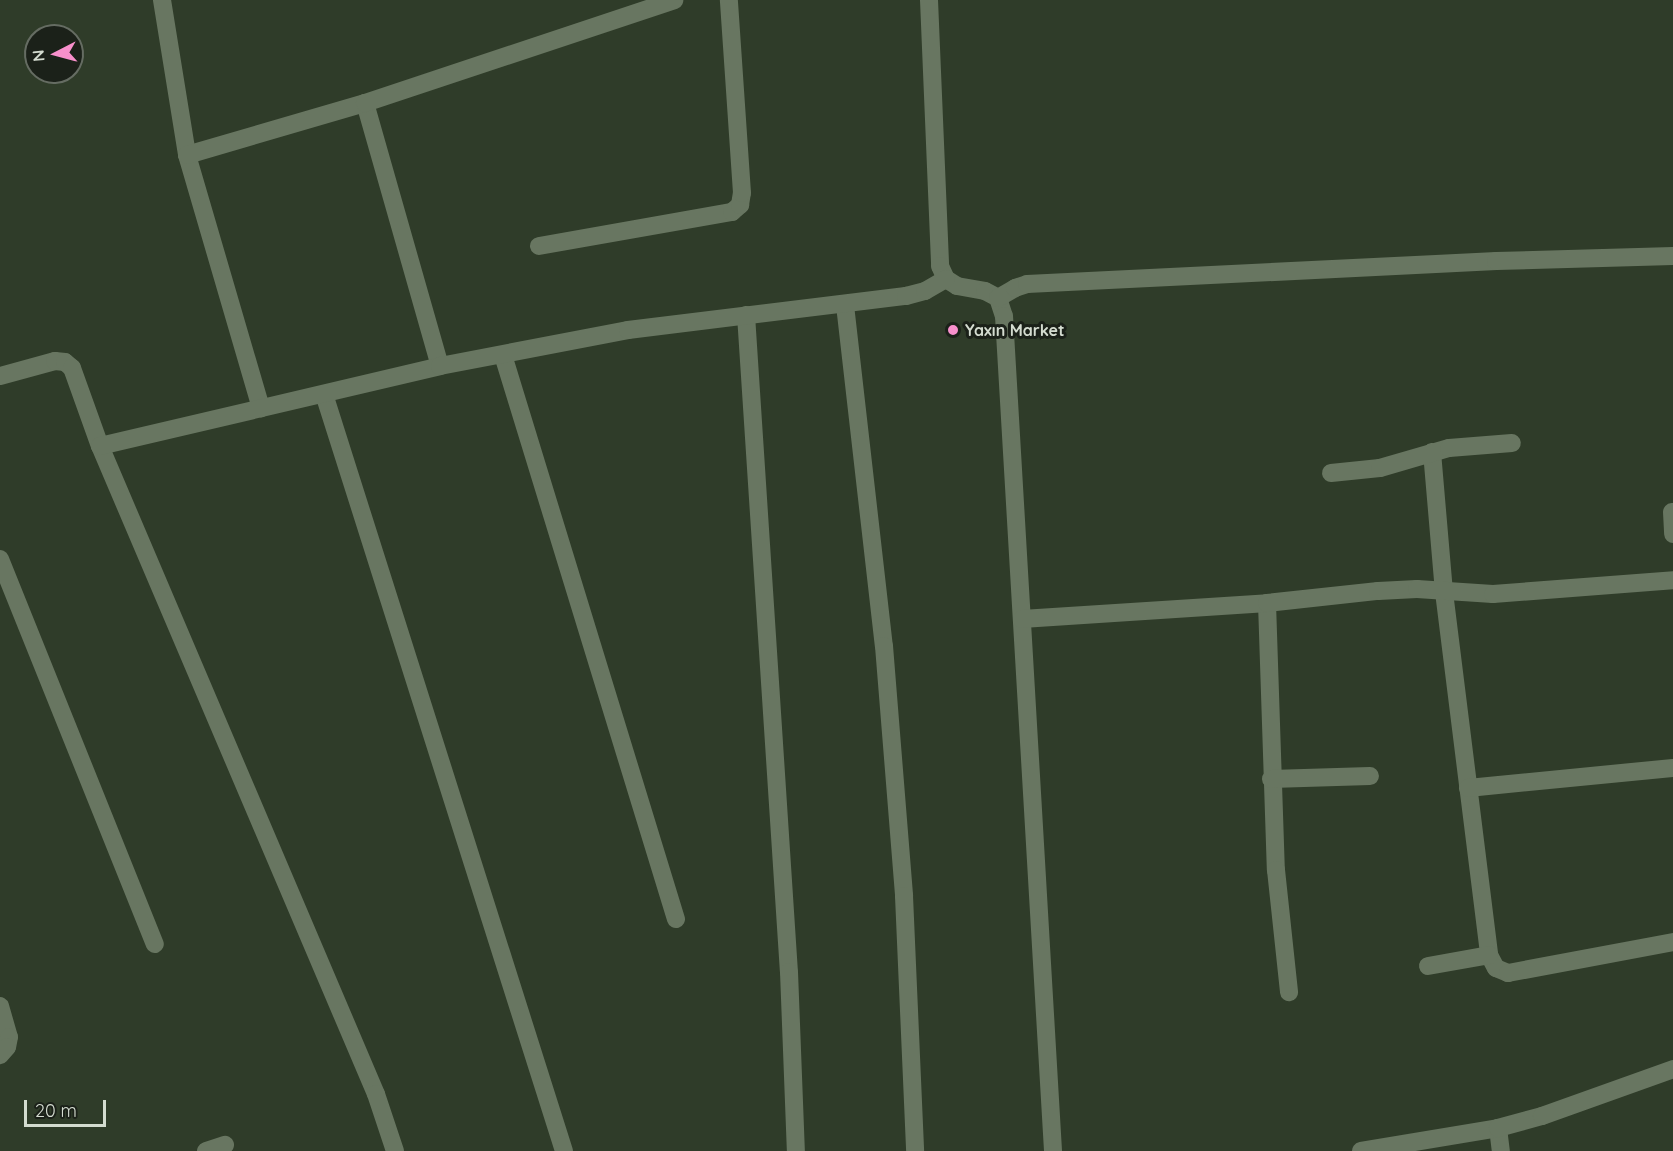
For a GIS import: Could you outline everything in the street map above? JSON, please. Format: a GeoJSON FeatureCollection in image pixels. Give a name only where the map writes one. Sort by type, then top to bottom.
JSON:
{"type":"FeatureCollection","features":[{"type":"Feature","properties":{"kind":"street"},"geometry":{"type":"LineString","coordinates":[[162,0],[187,155],[261,408]]}},
{"type":"Feature","properties":{"kind":"street"},"geometry":{"type":"LineString","coordinates":[[187,155],[365,103],[674,0]]}},
{"type":"Feature","properties":{"kind":"street"},"geometry":{"type":"LineString","coordinates":[[539,246],[732,212],[740,205],[742,192],[729,0]]}},
{"type":"Feature","properties":{"kind":"street"},"geometry":{"type":"LineString","coordinates":[[929,0],[940,266],[946,279],[957,286],[985,291],[998,298],[1004,316],[1007,341],[1053,1151]]}},
{"type":"Feature","properties":{"kind":"street"},"geometry":{"type":"LineString","coordinates":[[365,103],[440,366]]}},
{"type":"Feature","properties":{"kind":"street"},"geometry":{"type":"LineString","coordinates":[[998,298],[1015,288],[1028,285],[1484,262],[1673,256]]}},
{"type":"Feature","properties":{"kind":"street"},"geometry":{"type":"LineString","coordinates":[[100,446],[440,366],[628,330],[906,296],[925,291],[946,279]]}},
{"type":"Feature","properties":{"kind":"street"},"geometry":{"type":"LineString","coordinates":[[845,305],[884,646],[904,896],[915,1151]]}},
{"type":"Feature","properties":{"kind":"street"},"geometry":{"type":"LineString","coordinates":[[746,315],[789,972],[796,1151]]}},
{"type":"Feature","properties":{"kind":"street"},"geometry":{"type":"LineString","coordinates":[[503,355],[676,919]]}},
{"type":"Feature","properties":{"kind":"street"},"geometry":{"type":"LineString","coordinates":[[0,376],[42,363],[65,362],[72,368],[100,446],[376,1094],[394,1151]]}},
{"type":"Feature","properties":{"kind":"street"},"geometry":{"type":"LineString","coordinates":[[324,394],[564,1151]]}},
{"type":"Feature","properties":{"kind":"street"},"geometry":{"type":"LineString","coordinates":[[1331,472],[1380,468],[1432,452],[1512,442]]}},
{"type":"Feature","properties":{"kind":"street"},"geometry":{"type":"LineString","coordinates":[[1432,452],[1444,592],[1489,955],[1496,968],[1508,973],[1673,942]]}},
{"type":"Feature","properties":{"kind":"street"},"geometry":{"type":"LineString","coordinates":[[1672,512],[1673,534]]}},
{"type":"Feature","properties":{"kind":"street"},"geometry":{"type":"LineString","coordinates":[[0,559],[155,944]]}},
{"type":"Feature","properties":{"kind":"street"},"geometry":{"type":"LineString","coordinates":[[1022,620],[1267,603],[1378,591],[1417,589],[1493,594],[1673,580]]}},
{"type":"Feature","properties":{"kind":"street"},"geometry":{"type":"LineString","coordinates":[[1267,603],[1271,779],[1276,870],[1289,992]]}},
{"type":"Feature","properties":{"kind":"street"},"geometry":{"type":"LineString","coordinates":[[1468,788],[1673,768]]}},
{"type":"Feature","properties":{"kind":"street"},"geometry":{"type":"LineString","coordinates":[[1271,779],[1370,776]]}},
{"type":"Feature","properties":{"kind":"street"},"geometry":{"type":"LineString","coordinates":[[1428,966],[1489,955]]}},
{"type":"Feature","properties":{"kind":"street"},"geometry":{"type":"LineString","coordinates":[[0,1006],[9,1037],[7,1047],[0,1055]]}},
{"type":"Feature","properties":{"kind":"street"},"geometry":{"type":"LineString","coordinates":[[1361,1151],[1498,1128],[1542,1116],[1673,1069]]}},
{"type":"Feature","properties":{"kind":"street"},"geometry":{"type":"LineString","coordinates":[[1498,1128],[1501,1151]]}},
{"type":"Feature","properties":{"kind":"street"},"geometry":{"type":"LineString","coordinates":[[206,1151],[225,1145]]}},
{"type":"Feature","properties":{"kind":"place","name":"Yaxın Market"},"geometry":{"type":"Point","coordinates":[953,330]}}]}
